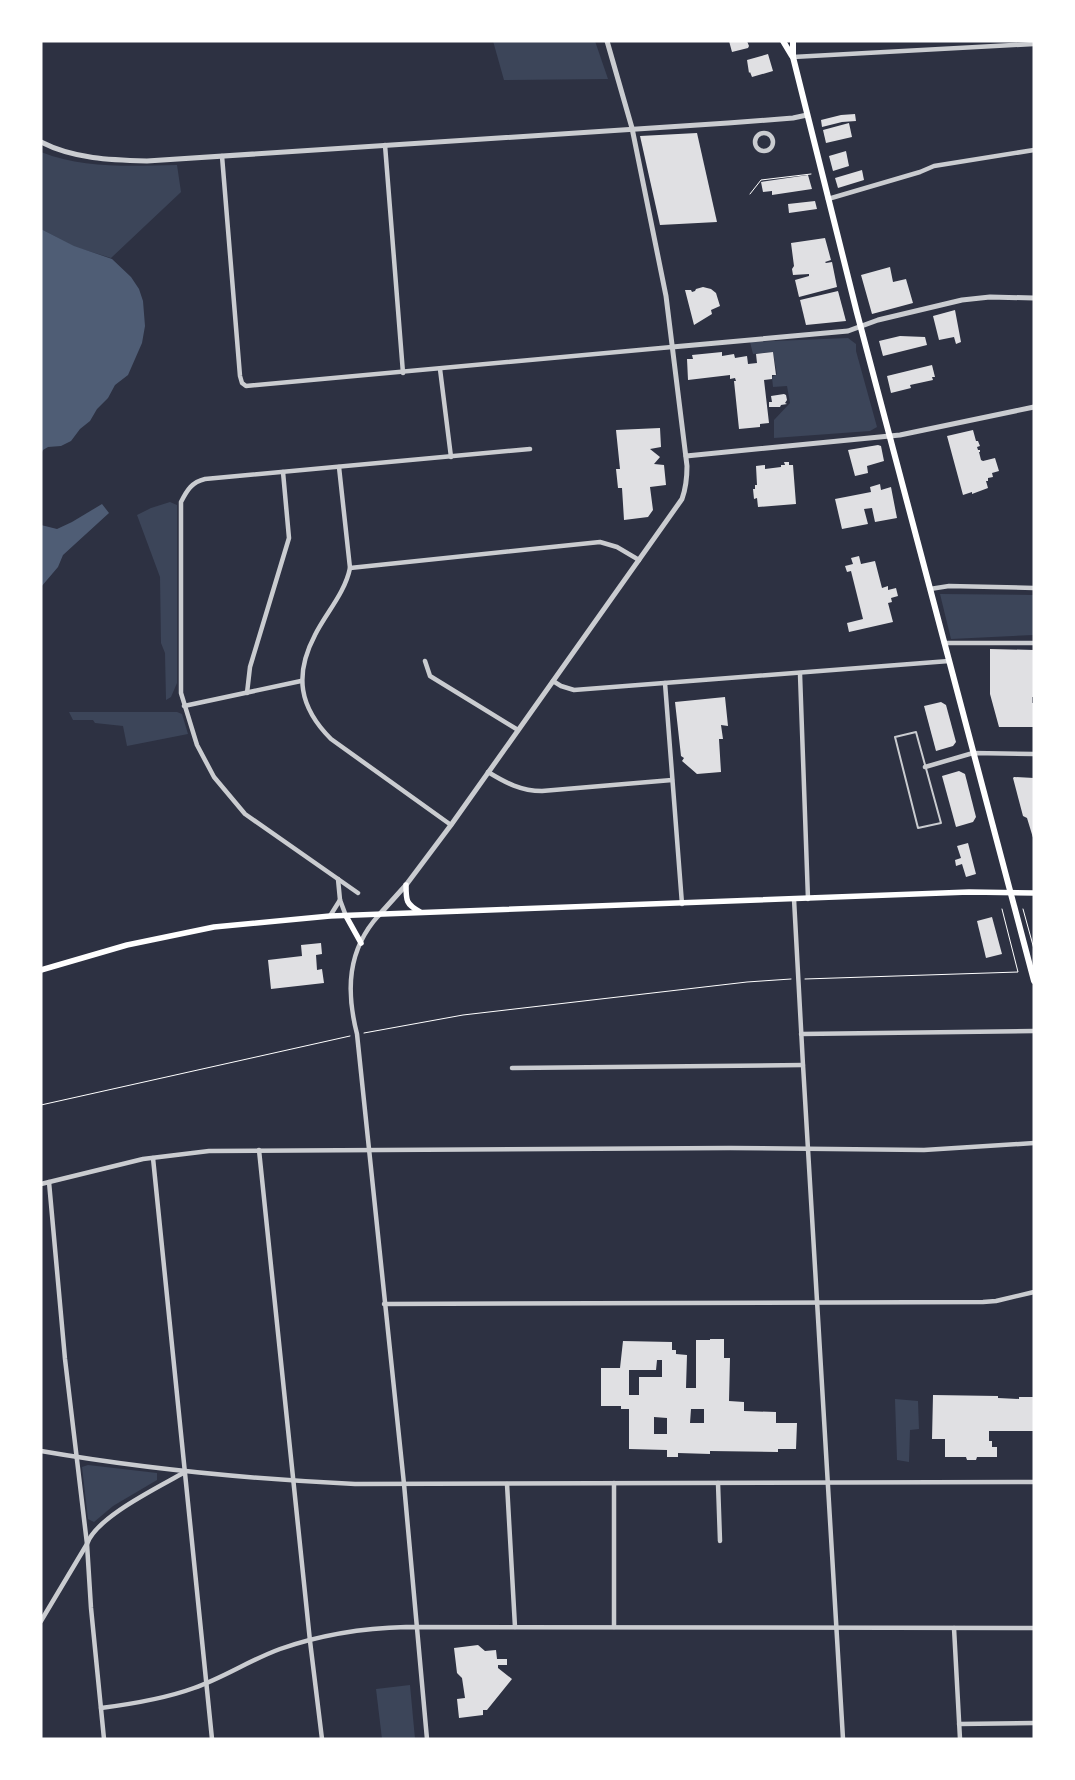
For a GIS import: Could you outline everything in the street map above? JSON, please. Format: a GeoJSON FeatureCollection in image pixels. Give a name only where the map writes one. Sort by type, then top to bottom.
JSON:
{"type":"FeatureCollection","features":[{"type":"Feature","properties":{"kind":"main road"},"geometry":{"type":"LineString","coordinates":[[784,41],[793,57]]}},
{"type":"Feature","properties":{"kind":"main road"},"geometry":{"type":"LineString","coordinates":[[793,41],[793,57],[828,200],[1034,982]]}},
{"type":"Feature","properties":{"kind":"main road"},"geometry":{"type":"LineString","coordinates":[[406,885],[407,902],[410,907],[422,913]]}},
{"type":"Feature","properties":{"kind":"main road"},"geometry":{"type":"LineString","coordinates":[[41,970],[127,945],[214,927],[330,916],[969,892],[1034,893]]}},
{"type":"Feature","properties":{"kind":"main road"},"geometry":{"type":"LineString","coordinates":[[346,916],[361,942]]}},
{"type":"Feature","properties":{"kind":"street"},"geometry":{"type":"LineString","coordinates":[[427,1739],[404,1484],[357,1034],[351,1011],[350,981],[354,961],[371,923],[406,885],[451,825],[682,499],[687,482],[686,456],[666,296],[632,128],[607,41]]}},
{"type":"Feature","properties":{"kind":"street"},"geometry":{"type":"LineString","coordinates":[[793,57],[1034,44]]}},
{"type":"Feature","properties":{"kind":"street"},"geometry":{"type":"LineString","coordinates":[[41,142],[72,153],[112,160],[147,161],[793,118],[807,115]]}},
{"type":"Feature","properties":{"kind":"street"},"geometry":{"type":"LineString","coordinates":[[759,120],[761,133]]}},
{"type":"Feature","properties":{"kind":"street"},"geometry":{"type":"LineString","coordinates":[[761,133],[770,134],[773,139],[771,147],[766,150],[760,150],[756,146],[756,137],[761,133]]}},
{"type":"Feature","properties":{"kind":"street"},"geometry":{"type":"LineString","coordinates":[[385,145],[403,373]]}},
{"type":"Feature","properties":{"kind":"street"},"geometry":{"type":"LineString","coordinates":[[828,200],[934,166],[1034,150]]}},
{"type":"Feature","properties":{"kind":"street"},"geometry":{"type":"LineString","coordinates":[[222,156],[240,376],[242,383],[249,387],[848,331],[878,320],[962,300],[990,297],[1034,298]]}},
{"type":"Feature","properties":{"kind":"street"},"geometry":{"type":"LineString","coordinates":[[440,369],[451,456]]}},
{"type":"Feature","properties":{"kind":"street"},"geometry":{"type":"LineString","coordinates":[[686,456],[890,436],[1034,406]]}},
{"type":"Feature","properties":{"kind":"street"},"geometry":{"type":"LineString","coordinates":[[358,893],[245,814],[224,791],[206,764],[197,745],[181,693],[182,502],[190,486],[197,481],[205,479],[530,449]]}},
{"type":"Feature","properties":{"kind":"street"},"geometry":{"type":"LineString","coordinates":[[339,467],[350,568],[345,584],[315,635],[302,666],[301,681],[307,707],[314,720],[331,739],[451,825]]}},
{"type":"Feature","properties":{"kind":"street"},"geometry":{"type":"LineString","coordinates":[[247,693],[250,667],[289,538],[283,472]]}},
{"type":"Feature","properties":{"kind":"street"},"geometry":{"type":"LineString","coordinates":[[350,568],[600,542],[617,546],[639,560]]}},
{"type":"Feature","properties":{"kind":"street"},"geometry":{"type":"LineString","coordinates":[[930,589],[949,586],[1034,588]]}},
{"type":"Feature","properties":{"kind":"street"},"geometry":{"type":"LineString","coordinates":[[944,643],[1034,643]]}},
{"type":"Feature","properties":{"kind":"street"},"geometry":{"type":"LineString","coordinates":[[553,681],[574,690],[949,661]]}},
{"type":"Feature","properties":{"kind":"street"},"geometry":{"type":"LineString","coordinates":[[424,662],[430,676],[518,730]]}},
{"type":"Feature","properties":{"kind":"street"},"geometry":{"type":"LineString","coordinates":[[800,674],[808,899]]}},
{"type":"Feature","properties":{"kind":"street"},"geometry":{"type":"LineString","coordinates":[[184,706],[301,681]]}},
{"type":"Feature","properties":{"kind":"street"},"geometry":{"type":"LineString","coordinates":[[665,683],[682,904]]}},
{"type":"Feature","properties":{"kind":"street"},"geometry":{"type":"LineString","coordinates":[[926,767],[973,753],[1034,754]]}},
{"type":"Feature","properties":{"kind":"street"},"geometry":{"type":"LineString","coordinates":[[488,772],[519,789],[530,791],[672,780]]}},
{"type":"Feature","properties":{"kind":"street"},"geometry":{"type":"LineString","coordinates":[[338,879],[340,900],[346,916]]}},
{"type":"Feature","properties":{"kind":"street"},"geometry":{"type":"LineString","coordinates":[[794,899],[802,1065],[843,1739]]}},
{"type":"Feature","properties":{"kind":"street"},"geometry":{"type":"LineString","coordinates":[[330,916],[340,900]]}},
{"type":"Feature","properties":{"kind":"street"},"geometry":{"type":"LineString","coordinates":[[801,1034],[1034,1031]]}},
{"type":"Feature","properties":{"kind":"street"},"geometry":{"type":"LineString","coordinates":[[512,1068],[802,1065]]}},
{"type":"Feature","properties":{"kind":"street"},"geometry":{"type":"LineString","coordinates":[[41,1184],[153,1158],[209,1151],[924,1150],[1034,1144]]}},
{"type":"Feature","properties":{"kind":"street"},"geometry":{"type":"LineString","coordinates":[[259,1150],[310,1641],[322,1739]]}},
{"type":"Feature","properties":{"kind":"street"},"geometry":{"type":"LineString","coordinates":[[153,1158],[212,1739]]}},
{"type":"Feature","properties":{"kind":"street"},"geometry":{"type":"LineString","coordinates":[[49,1182],[65,1359],[87,1544],[91,1608],[104,1739]]}},
{"type":"Feature","properties":{"kind":"street"},"geometry":{"type":"LineString","coordinates":[[384,1304],[983,1302],[996,1301],[1034,1292]]}},
{"type":"Feature","properties":{"kind":"street"},"geometry":{"type":"LineString","coordinates":[[41,1451],[185,1472],[293,1481],[404,1484],[1034,1482]]}},
{"type":"Feature","properties":{"kind":"street"},"geometry":{"type":"LineString","coordinates":[[41,1621],[87,1544],[90,1535],[110,1516],[185,1472]]}},
{"type":"Feature","properties":{"kind":"street"},"geometry":{"type":"LineString","coordinates":[[614,1483],[614,1627]]}},
{"type":"Feature","properties":{"kind":"street"},"geometry":{"type":"LineString","coordinates":[[718,1483],[720,1541]]}},
{"type":"Feature","properties":{"kind":"street"},"geometry":{"type":"LineString","coordinates":[[507,1484],[515,1627]]}},
{"type":"Feature","properties":{"kind":"street"},"geometry":{"type":"LineString","coordinates":[[101,1708],[135,1704],[160,1698],[194,1688],[281,1649],[336,1634],[371,1629],[416,1627],[1034,1628]]}},
{"type":"Feature","properties":{"kind":"street"},"geometry":{"type":"LineString","coordinates":[[954,1628],[960,1739]]}},
{"type":"Feature","properties":{"kind":"street"},"geometry":{"type":"LineString","coordinates":[[960,1724],[1034,1723]]}},
{"type":"Feature","properties":{"kind":"lane"},"geometry":{"type":"LineString","coordinates":[[916,732],[926,767],[941,823],[918,828],[895,737],[916,732]]}},
{"type":"Feature","properties":{"kind":"path"},"geometry":{"type":"LineString","coordinates":[[750,194],[761,180],[811,174]]}},
{"type":"Feature","properties":{"kind":"path"},"geometry":{"type":"LineString","coordinates":[[41,1105],[357,1034],[463,1015],[747,982],[1018,972],[1002,909]]}},
{"type":"Feature","properties":{"kind":"path"},"geometry":{"type":"LineString","coordinates":[[1023,909],[1034,949]]}},
{"type":"Feature","properties":{"kind":"shaded area"},"geometry":{"type":"Polygon","coordinates":[[[493,41],[595,41],[608,79],[504,80],[493,41]]]}},
{"type":"Feature","properties":{"kind":"shaded area"},"geometry":{"type":"Polygon","coordinates":[[[41,152],[91,164],[126,166],[177,165],[181,192],[111,258],[75,247],[41,229],[41,152]]]}},
{"type":"Feature","properties":{"kind":"shaded area"},"geometry":{"type":"Polygon","coordinates":[[[41,229],[74,246],[112,259],[131,277],[139,289],[143,301],[145,326],[142,343],[128,375],[115,385],[108,398],[97,409],[90,421],[80,429],[71,441],[61,446],[48,447],[41,454],[41,229]]]}},
{"type":"Feature","properties":{"kind":"shaded area"},"geometry":{"type":"Polygon","coordinates":[[[848,338],[856,344],[856,351],[877,427],[870,431],[774,438],[774,420],[790,403],[787,386],[773,387],[772,377],[777,374],[773,352],[753,354],[750,342],[848,338]]]}},
{"type":"Feature","properties":{"kind":"shaded area"},"geometry":{"type":"Polygon","coordinates":[[[170,502],[177,505],[177,683],[171,697],[166,700],[165,653],[161,643],[160,577],[137,515],[170,502]]]}},
{"type":"Feature","properties":{"kind":"shaded area"},"geometry":{"type":"Polygon","coordinates":[[[102,504],[109,513],[63,555],[58,567],[41,587],[41,525],[57,529],[102,504]]]}},
{"type":"Feature","properties":{"kind":"shaded area"},"geometry":{"type":"Polygon","coordinates":[[[940,594],[1034,595],[1034,635],[951,639],[940,594]]]}},
{"type":"Feature","properties":{"kind":"shaded area"},"geometry":{"type":"Polygon","coordinates":[[[69,712],[177,712],[182,714],[188,734],[127,746],[123,726],[95,723],[93,720],[73,720],[69,712]]]}},
{"type":"Feature","properties":{"kind":"shaded area"},"geometry":{"type":"Polygon","coordinates":[[[895,1399],[918,1401],[919,1429],[910,1430],[909,1462],[897,1460],[895,1399]]]}},
{"type":"Feature","properties":{"kind":"shaded area"},"geometry":{"type":"Polygon","coordinates":[[[88,1465],[157,1473],[157,1480],[113,1506],[94,1522],[88,1519],[82,1467],[88,1465]]]}},
{"type":"Feature","properties":{"kind":"shaded area"},"geometry":{"type":"Polygon","coordinates":[[[410,1685],[415,1739],[382,1739],[376,1689],[410,1685]]]}},
{"type":"Feature","properties":{"kind":"building"},"geometry":{"type":"Polygon","coordinates":[[[729,41],[747,41],[749,46],[748,48],[732,52],[729,41]]]}},
{"type":"Feature","properties":{"kind":"building"},"geometry":{"type":"Polygon","coordinates":[[[768,54],[773,71],[752,77],[749,73],[747,60],[768,54]]]}},
{"type":"Feature","properties":{"kind":"building"},"geometry":{"type":"Polygon","coordinates":[[[855,114],[856,121],[822,127],[821,120],[855,114]]]}},
{"type":"Feature","properties":{"kind":"building"},"geometry":{"type":"Polygon","coordinates":[[[849,123],[852,137],[826,143],[823,130],[849,123]]]}},
{"type":"Feature","properties":{"kind":"building"},"geometry":{"type":"Polygon","coordinates":[[[697,133],[717,222],[660,225],[640,136],[697,133]]]}},
{"type":"Feature","properties":{"kind":"building"},"geometry":{"type":"Polygon","coordinates":[[[846,151],[849,166],[833,171],[829,156],[846,151]]]}},
{"type":"Feature","properties":{"kind":"building"},"geometry":{"type":"Polygon","coordinates":[[[862,170],[864,180],[838,188],[835,178],[862,170]]]}},
{"type":"Feature","properties":{"kind":"building"},"geometry":{"type":"Polygon","coordinates":[[[808,175],[812,189],[772,195],[772,191],[763,192],[761,182],[808,175]]]}},
{"type":"Feature","properties":{"kind":"building"},"geometry":{"type":"Polygon","coordinates":[[[815,201],[817,209],[789,213],[788,204],[815,201]]]}},
{"type":"Feature","properties":{"kind":"building"},"geometry":{"type":"Polygon","coordinates":[[[825,238],[831,260],[825,262],[832,262],[837,287],[799,297],[795,280],[809,276],[809,274],[793,275],[792,269],[794,266],[791,243],[825,238]]]}},
{"type":"Feature","properties":{"kind":"building"},"geometry":{"type":"Polygon","coordinates":[[[890,267],[893,282],[906,279],[913,303],[872,314],[861,275],[890,267]]]}},
{"type":"Feature","properties":{"kind":"building"},"geometry":{"type":"Polygon","coordinates":[[[703,287],[711,289],[716,293],[720,306],[711,310],[712,314],[694,325],[685,290],[691,290],[692,292],[703,287]]]}},
{"type":"Feature","properties":{"kind":"building"},"geometry":{"type":"Polygon","coordinates":[[[838,291],[846,321],[806,325],[800,300],[838,291]]]}},
{"type":"Feature","properties":{"kind":"building"},"geometry":{"type":"Polygon","coordinates":[[[955,310],[961,342],[956,344],[954,337],[939,340],[933,316],[955,310]]]}},
{"type":"Feature","properties":{"kind":"building"},"geometry":{"type":"Polygon","coordinates":[[[900,336],[925,337],[927,345],[883,356],[879,341],[900,336]]]}},
{"type":"Feature","properties":{"kind":"building"},"geometry":{"type":"Polygon","coordinates":[[[722,352],[722,356],[734,354],[735,358],[747,356],[748,364],[757,363],[756,354],[773,352],[776,375],[772,375],[772,379],[764,380],[769,423],[760,424],[760,427],[739,429],[734,381],[736,381],[735,378],[730,379],[730,375],[688,380],[687,359],[693,359],[692,355],[722,352]]]}},
{"type":"Feature","properties":{"kind":"building"},"geometry":{"type":"Polygon","coordinates":[[[932,365],[935,377],[932,377],[933,380],[910,385],[911,388],[891,393],[887,376],[932,365]]]}},
{"type":"Feature","properties":{"kind":"building"},"geometry":{"type":"Polygon","coordinates":[[[784,394],[787,400],[785,403],[787,404],[780,407],[769,407],[769,402],[772,402],[771,396],[784,394]]]}},
{"type":"Feature","properties":{"kind":"building"},"geometry":{"type":"Polygon","coordinates":[[[660,428],[661,447],[650,449],[660,457],[654,464],[664,465],[666,485],[650,487],[653,510],[648,517],[624,520],[622,488],[618,488],[616,469],[620,469],[616,430],[660,428]]]}},
{"type":"Feature","properties":{"kind":"building"},"geometry":{"type":"Polygon","coordinates":[[[973,430],[976,441],[978,441],[980,446],[977,447],[980,450],[981,460],[995,458],[999,471],[992,473],[993,477],[988,478],[988,481],[986,481],[988,488],[963,495],[947,436],[973,430]]]}},
{"type":"Feature","properties":{"kind":"building"},"geometry":{"type":"Polygon","coordinates":[[[881,446],[884,461],[867,466],[868,473],[855,476],[848,450],[881,446]]]}},
{"type":"Feature","properties":{"kind":"building"},"geometry":{"type":"Polygon","coordinates":[[[784,462],[789,462],[789,465],[793,465],[796,504],[758,507],[757,498],[754,499],[753,489],[757,485],[756,466],[765,465],[765,469],[781,467],[781,465],[785,465],[784,462]]]}},
{"type":"Feature","properties":{"kind":"building"},"geometry":{"type":"Polygon","coordinates":[[[880,484],[881,490],[891,487],[897,518],[875,522],[872,508],[864,509],[868,524],[842,529],[835,499],[871,492],[870,487],[880,484]]]}},
{"type":"Feature","properties":{"kind":"building"},"geometry":{"type":"Polygon","coordinates":[[[859,556],[861,564],[875,561],[882,588],[888,586],[888,590],[896,588],[898,596],[891,598],[892,602],[888,603],[893,622],[849,632],[847,623],[863,619],[851,571],[847,572],[845,566],[853,564],[851,558],[859,556]]]}},
{"type":"Feature","properties":{"kind":"building"},"geometry":{"type":"Polygon","coordinates":[[[990,649],[1034,650],[1034,697],[1032,697],[1032,703],[1034,703],[1034,727],[999,727],[990,694],[990,649]]]}},
{"type":"Feature","properties":{"kind":"building"},"geometry":{"type":"Polygon","coordinates":[[[725,697],[728,726],[721,725],[723,739],[719,739],[721,772],[697,774],[682,761],[684,758],[681,756],[675,702],[725,697]]]}},
{"type":"Feature","properties":{"kind":"building"},"geometry":{"type":"Polygon","coordinates":[[[941,702],[946,705],[956,742],[953,746],[936,751],[924,706],[941,702]]]}},
{"type":"Feature","properties":{"kind":"building"},"geometry":{"type":"Polygon","coordinates":[[[959,771],[965,774],[976,817],[973,822],[956,827],[942,776],[959,771]]]}},
{"type":"Feature","properties":{"kind":"building"},"geometry":{"type":"Polygon","coordinates":[[[1014,777],[1034,778],[1034,841],[1027,818],[1023,816],[1014,777]]]}},
{"type":"Feature","properties":{"kind":"building"},"geometry":{"type":"Polygon","coordinates":[[[968,843],[976,874],[966,877],[962,864],[956,866],[955,860],[961,858],[957,846],[968,843]]]}},
{"type":"Feature","properties":{"kind":"building"},"geometry":{"type":"Polygon","coordinates":[[[992,917],[1002,954],[986,958],[977,921],[992,917]]]}},
{"type":"Feature","properties":{"kind":"building"},"geometry":{"type":"Polygon","coordinates":[[[321,943],[322,954],[316,955],[317,970],[322,969],[324,983],[271,989],[268,960],[302,956],[301,945],[321,943]]]}},
{"type":"Feature","properties":{"kind":"building"},"geometry":{"type":"Polygon","coordinates":[[[724,1339],[724,1358],[730,1358],[729,1401],[744,1402],[744,1411],[776,1412],[776,1423],[797,1423],[796,1449],[778,1449],[778,1452],[710,1451],[710,1454],[678,1453],[678,1457],[667,1457],[667,1450],[629,1449],[629,1409],[621,1409],[621,1406],[601,1406],[601,1368],[620,1368],[623,1341],[672,1342],[672,1350],[676,1350],[676,1354],[687,1355],[686,1388],[696,1388],[696,1340],[724,1339]],[[657,1360],[656,1370],[629,1370],[629,1395],[639,1395],[639,1377],[662,1377],[662,1360],[657,1360]],[[691,1409],[690,1423],[704,1423],[704,1409],[691,1409]],[[654,1417],[654,1434],[667,1434],[667,1418],[654,1417]]]}},
{"type":"Feature","properties":{"kind":"building"},"geometry":{"type":"Polygon","coordinates":[[[933,1395],[998,1396],[998,1398],[1019,1399],[1019,1397],[1034,1397],[1034,1431],[989,1431],[989,1441],[992,1441],[992,1447],[997,1447],[997,1457],[977,1457],[976,1460],[967,1460],[966,1457],[945,1457],[945,1439],[932,1439],[933,1395]]]}},
{"type":"Feature","properties":{"kind":"building"},"geometry":{"type":"Polygon","coordinates":[[[478,1645],[485,1651],[496,1650],[497,1659],[507,1659],[507,1665],[498,1665],[498,1668],[512,1679],[487,1710],[483,1710],[483,1715],[459,1718],[457,1699],[465,1698],[462,1678],[457,1673],[454,1648],[478,1645]]]}}]}
